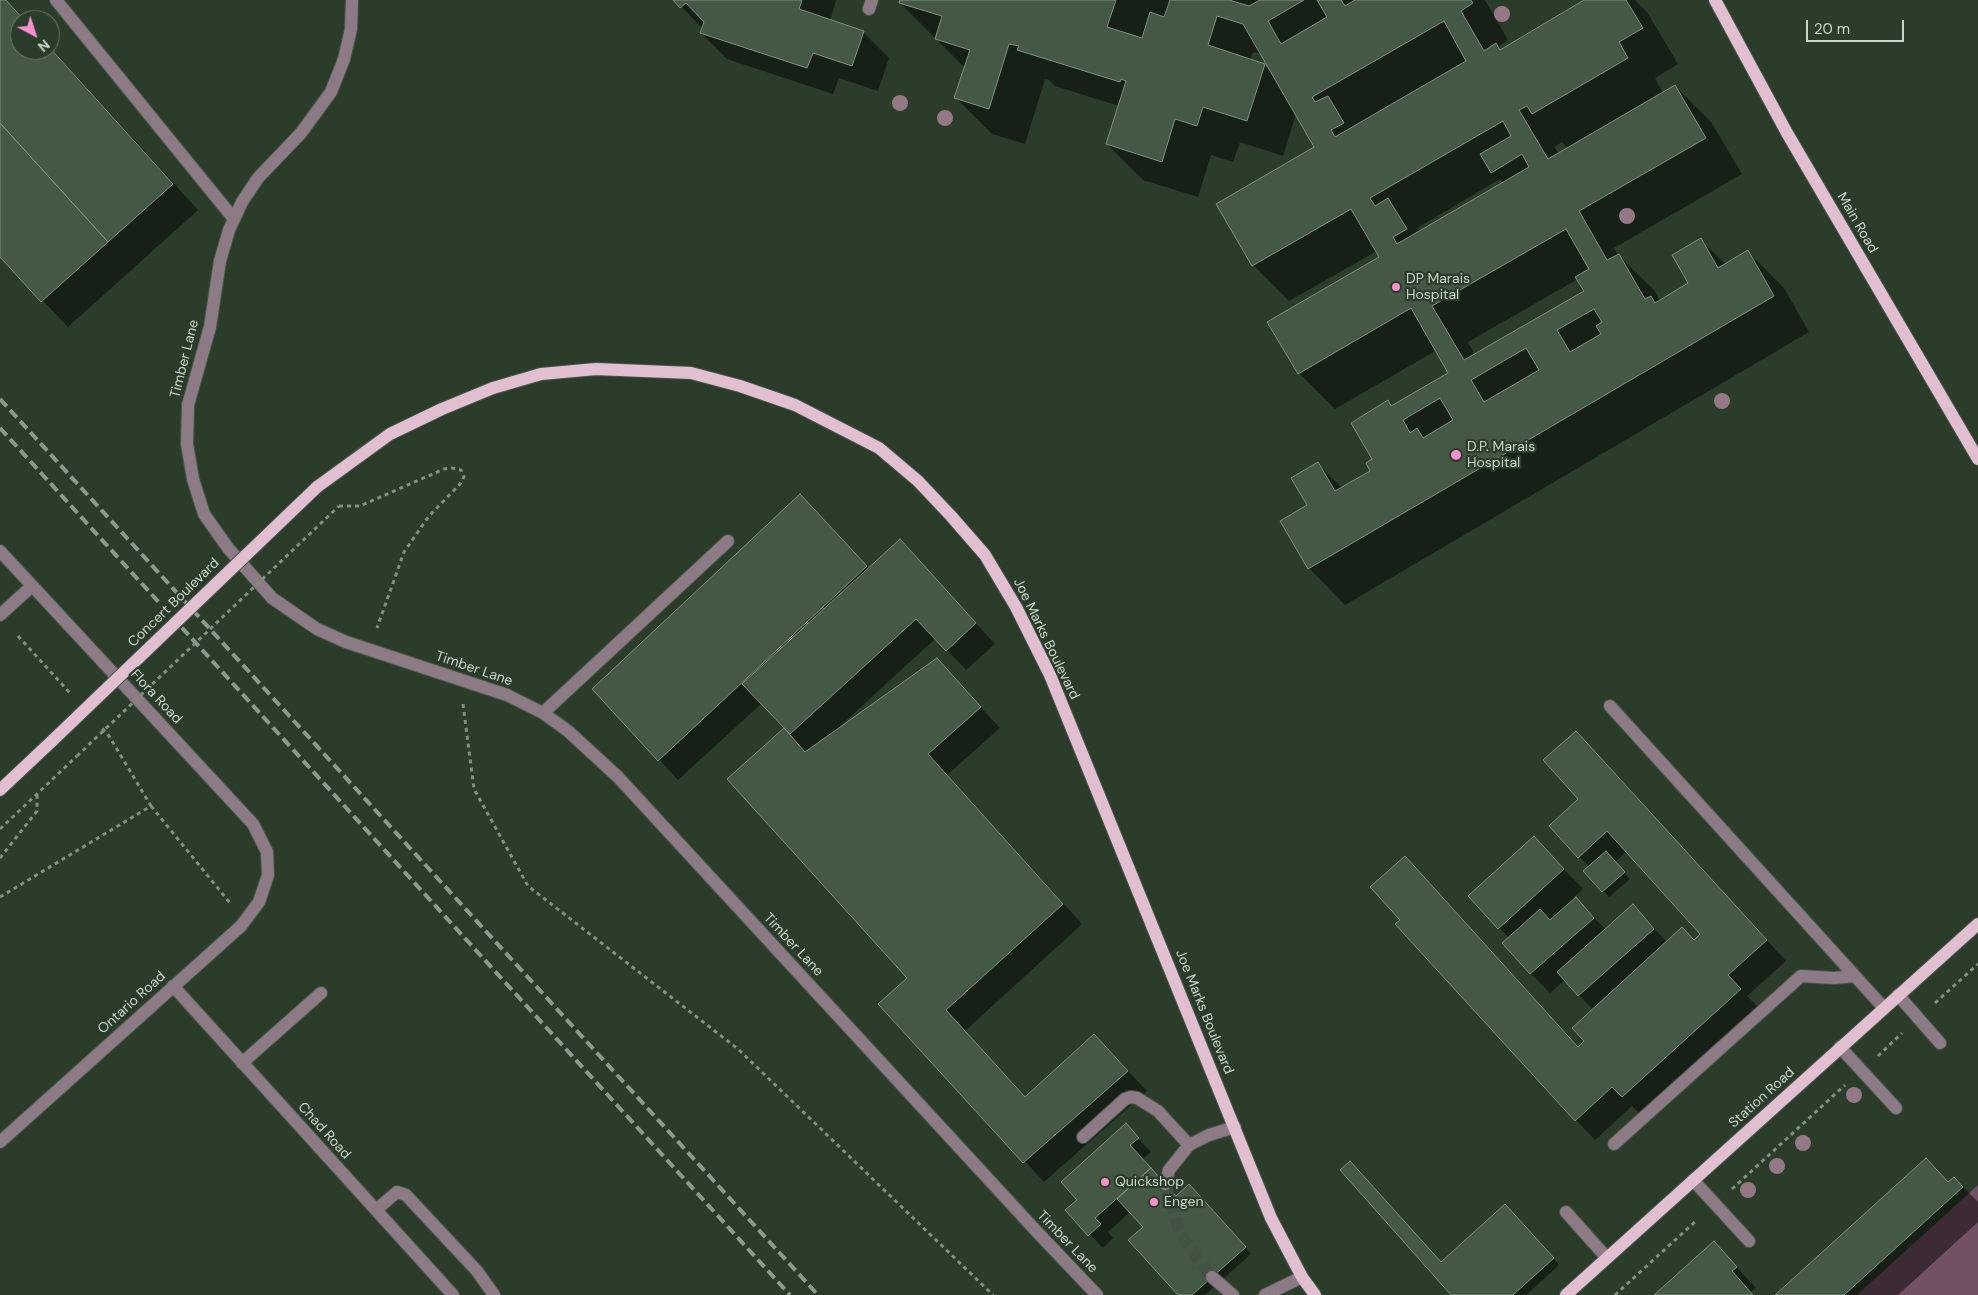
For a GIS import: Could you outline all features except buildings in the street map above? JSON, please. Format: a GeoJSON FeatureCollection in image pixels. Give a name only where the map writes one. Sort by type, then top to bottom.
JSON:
{"type":"FeatureCollection","features":[{"type":"Feature","properties":{"kind":"main road","name":"Main Road"},"geometry":{"type":"LineString","coordinates":[[1715,0],[1787,133],[1978,459]]}},
{"type":"Feature","properties":{"kind":"main road","name":"Joe Marks Boulevard"},"geometry":{"type":"LineString","coordinates":[[317,487],[390,434],[442,409],[493,388],[541,374],[586,370],[691,373],[740,386],[795,405],[879,448],[918,480],[985,555],[1016,607],[1050,675],[1271,1218],[1302,1276],[1315,1295]]}},
{"type":"Feature","properties":{"kind":"main road","name":"Concert Boulevard"},"geometry":{"type":"LineString","coordinates":[[0,790],[317,487]]}},
{"type":"Feature","properties":{"kind":"main road","name":"Station Road"},"geometry":{"type":"LineString","coordinates":[[1566,1295],[1978,924]]}},
{"type":"Feature","properties":{"kind":"street"},"geometry":{"type":"LineString","coordinates":[[56,0],[234,219]]}},
{"type":"Feature","properties":{"kind":"street","name":"Timber Lane"},"geometry":{"type":"LineString","coordinates":[[352,0],[351,29],[344,59],[331,92],[301,133],[258,178],[242,202],[229,230],[220,261],[210,327],[188,405],[187,444],[196,488],[204,514],[228,548],[272,598],[316,629],[369,650],[507,695],[543,713],[568,732],[618,777],[1026,1220],[1098,1295]]}},
{"type":"Feature","properties":{"kind":"street"},"geometry":{"type":"LineString","coordinates":[[543,713],[728,541]]}},
{"type":"Feature","properties":{"kind":"street","name":"Flora Road"},"geometry":{"type":"LineString","coordinates":[[0,551],[253,824],[267,852],[268,876]]}},
{"type":"Feature","properties":{"kind":"street"},"geometry":{"type":"LineString","coordinates":[[0,615],[32,586]]}},
{"type":"Feature","properties":{"kind":"street"},"geometry":{"type":"LineString","coordinates":[[1610,706],[1884,1008]]}},
{"type":"Feature","properties":{"kind":"street","name":"Ontario Road"},"geometry":{"type":"LineString","coordinates":[[0,1142],[245,921],[259,902],[268,876]]}},
{"type":"Feature","properties":{"kind":"street"},"geometry":{"type":"LineString","coordinates":[[1614,1144],[1801,976],[1834,978],[1855,976]]}},
{"type":"Feature","properties":{"kind":"street","name":"Chad Road"},"geometry":{"type":"LineString","coordinates":[[173,986],[453,1295]]}},
{"type":"Feature","properties":{"kind":"street"},"geometry":{"type":"LineString","coordinates":[[242,1063],[321,993]]}},
{"type":"Feature","properties":{"kind":"street"},"geometry":{"type":"LineString","coordinates":[[1898,995],[1940,1043]]}},
{"type":"Feature","properties":{"kind":"street"},"geometry":{"type":"LineString","coordinates":[[1840,1048],[1896,1108]]}},
{"type":"Feature","properties":{"kind":"street"},"geometry":{"type":"LineString","coordinates":[[1084,1137],[1125,1099],[1131,1097],[1137,1098],[1158,1111],[1189,1145]]}},
{"type":"Feature","properties":{"kind":"street"},"geometry":{"type":"LineString","coordinates":[[1165,1184],[1169,1170],[1189,1145],[1209,1135],[1235,1127]]}},
{"type":"Feature","properties":{"kind":"street"},"geometry":{"type":"LineString","coordinates":[[1694,1180],[1749,1241]]}},
{"type":"Feature","properties":{"kind":"street"},"geometry":{"type":"LineString","coordinates":[[376,1210],[397,1192],[406,1195],[477,1271],[494,1295]]}},
{"type":"Feature","properties":{"kind":"street"},"geometry":{"type":"LineString","coordinates":[[1566,1212],[1607,1258]]}},
{"type":"Feature","properties":{"kind":"street"},"geometry":{"type":"LineString","coordinates":[[1264,1295],[1302,1276]]}},
{"type":"Feature","properties":{"kind":"street"},"geometry":{"type":"LineString","coordinates":[[1212,1277],[1233,1295]]}},
{"type":"Feature","properties":{"kind":"path"},"geometry":{"type":"LineString","coordinates":[[0,829],[339,506],[360,506],[444,469],[460,470],[464,477],[460,484],[429,516],[404,552],[369,650]]}},
{"type":"Feature","properties":{"kind":"path"},"geometry":{"type":"LineString","coordinates":[[18,636],[76,700]]}},
{"type":"Feature","properties":{"kind":"path"},"geometry":{"type":"LineString","coordinates":[[459,679],[474,789],[528,886],[738,1049],[993,1295]]}},
{"type":"Feature","properties":{"kind":"path"},"geometry":{"type":"LineString","coordinates":[[96,722],[109,736],[151,806],[232,906]]}},
{"type":"Feature","properties":{"kind":"path"},"geometry":{"type":"LineString","coordinates":[[0,858],[37,811],[37,794]]}},
{"type":"Feature","properties":{"kind":"path"},"geometry":{"type":"LineString","coordinates":[[0,897],[151,806]]}},
{"type":"Feature","properties":{"kind":"path"},"geometry":{"type":"LineString","coordinates":[[1615,1295],[1978,964]]}},
{"type":"Feature","properties":{"kind":"shaded area"},"geometry":{"type":"Polygon","coordinates":[[[1978,1185],[1978,1295],[1857,1295],[1978,1185]]]}},
{"type":"Feature","properties":{"kind":"tunnel"},"geometry":{"type":"LineString","coordinates":[[1165,1184],[1180,1234],[1212,1277]]}},
{"type":"Feature","properties":{"kind":"railway"},"geometry":{"type":"LineString","coordinates":[[0,399],[818,1295]]}},
{"type":"Feature","properties":{"kind":"railway"},"geometry":{"type":"LineString","coordinates":[[0,428],[790,1295]]}},
{"type":"Feature","properties":{"kind":"place","name":"DP Marais Hospital"},"geometry":{"type":"Point","coordinates":[1396,287]}},
{"type":"Feature","properties":{"kind":"place","name":"D.P. Marais Hospital"},"geometry":{"type":"Point","coordinates":[1456,455]}},
{"type":"Feature","properties":{"kind":"place","name":"Quickshop"},"geometry":{"type":"Point","coordinates":[1105,1182]}},
{"type":"Feature","properties":{"kind":"place","name":"Engen"},"geometry":{"type":"Point","coordinates":[1154,1202]}}]}
